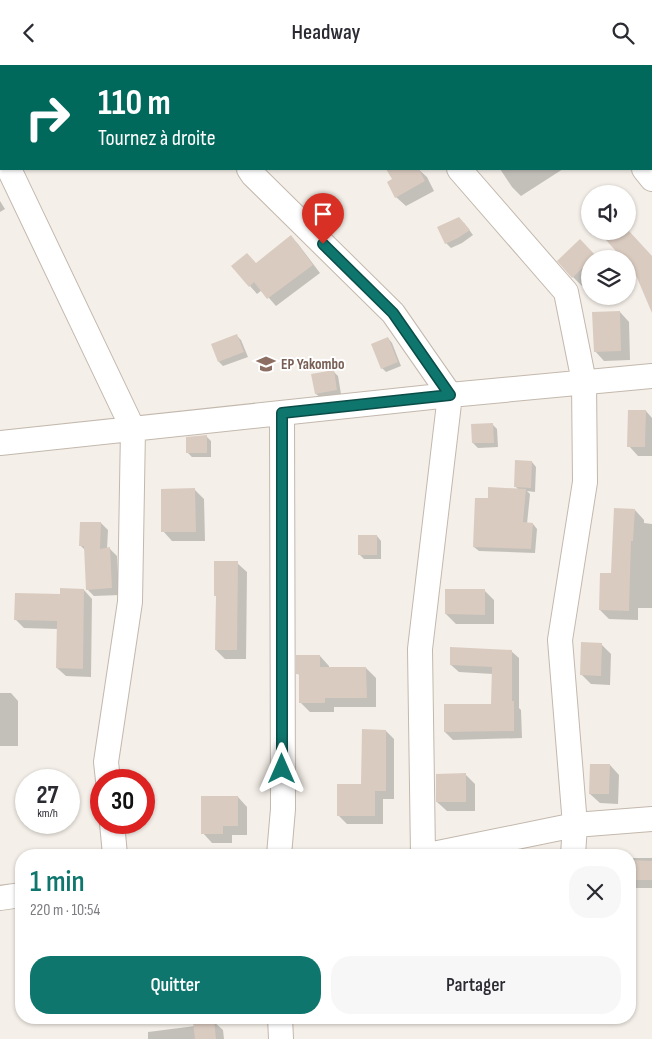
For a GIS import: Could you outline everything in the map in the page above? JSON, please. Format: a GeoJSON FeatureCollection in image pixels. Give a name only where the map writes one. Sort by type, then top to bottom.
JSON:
{"type":"FeatureCollection","features":[{"type":"Feature","properties":{"kind":"street"},"geometry":{"type":"LineString","coordinates":[[9,170],[133,429],[130,602],[106,762],[107,769]]}},
{"type":"Feature","properties":{"kind":"street"},"geometry":{"type":"LineString","coordinates":[[250,170],[393,313],[450,395],[420,649],[423,849]]}},
{"type":"Feature","properties":{"kind":"street"},"geometry":{"type":"LineString","coordinates":[[460,170],[566,292],[584,382],[585,482],[560,640],[574,825],[573,849]]}},
{"type":"Feature","properties":{"kind":"street"},"geometry":{"type":"LineString","coordinates":[[0,443],[450,395],[652,376]]}},
{"type":"Feature","properties":{"kind":"street"},"geometry":{"type":"LineString","coordinates":[[279,849],[282,809],[282,413]]}},
{"type":"Feature","properties":{"kind":"street"},"geometry":{"type":"LineString","coordinates":[[457,849],[574,825],[652,819]]}},
{"type":"Feature","properties":{"kind":"street"},"geometry":{"type":"LineString","coordinates":[[113,834],[114,849]]}},
{"type":"Feature","properties":{"kind":"street"},"geometry":{"type":"LineString","coordinates":[[0,898],[15,896]]}},
{"type":"Feature","properties":{"kind":"street"},"geometry":{"type":"LineString","coordinates":[[280,1024],[281,1039]]}},
{"type":"Feature","properties":{"kind":"building"},"geometry":{"type":"Polygon","coordinates":[[[387,170],[420,170],[425,181],[395,198],[387,182],[392,179],[387,170]]]}},
{"type":"Feature","properties":{"kind":"building"},"geometry":{"type":"Polygon","coordinates":[[[459,217],[470,230],[445,244],[437,227],[459,217]]]}},
{"type":"Feature","properties":{"kind":"building"},"geometry":{"type":"Polygon","coordinates":[[[291,235],[313,265],[267,299],[254,282],[249,287],[231,266],[247,253],[256,263],[291,235]]]}},
{"type":"Feature","properties":{"kind":"building"},"geometry":{"type":"Polygon","coordinates":[[[580,239],[590,250],[581,250],[581,270],[572,278],[557,261],[580,239]]]}},
{"type":"Feature","properties":{"kind":"building"},"geometry":{"type":"Polygon","coordinates":[[[636,239],[652,256],[652,313],[636,275],[636,250],[615,250],[606,240],[636,239]]]}},
{"type":"Feature","properties":{"kind":"building"},"geometry":{"type":"Polygon","coordinates":[[[620,311],[621,351],[594,352],[592,312],[620,311]]]}},
{"type":"Feature","properties":{"kind":"building"},"geometry":{"type":"Polygon","coordinates":[[[237,334],[244,352],[218,362],[211,344],[237,334]]]}},
{"type":"Feature","properties":{"kind":"building"},"geometry":{"type":"Polygon","coordinates":[[[388,337],[398,362],[381,369],[371,344],[388,337]]]}},
{"type":"Feature","properties":{"kind":"building"},"geometry":{"type":"Polygon","coordinates":[[[334,370],[337,390],[315,394],[311,374],[334,370]]]}},
{"type":"Feature","properties":{"kind":"building"},"geometry":{"type":"Polygon","coordinates":[[[628,410],[646,410],[645,447],[627,447],[628,410]]]}},
{"type":"Feature","properties":{"kind":"building"},"geometry":{"type":"Polygon","coordinates":[[[493,423],[494,443],[472,443],[471,424],[493,423]]]}},
{"type":"Feature","properties":{"kind":"building"},"geometry":{"type":"Polygon","coordinates":[[[207,435],[207,453],[186,453],[186,437],[207,435]]]}},
{"type":"Feature","properties":{"kind":"building"},"geometry":{"type":"Polygon","coordinates":[[[515,460],[532,461],[531,488],[514,487],[515,460]]]}},
{"type":"Feature","properties":{"kind":"building"},"geometry":{"type":"Polygon","coordinates":[[[488,487],[526,489],[523,522],[533,523],[531,549],[473,547],[475,498],[488,498],[488,487]]]}},
{"type":"Feature","properties":{"kind":"building"},"geometry":{"type":"Polygon","coordinates":[[[195,488],[196,532],[161,532],[161,489],[195,488]]]}},
{"type":"Feature","properties":{"kind":"building"},"geometry":{"type":"Polygon","coordinates":[[[614,508],[635,509],[633,541],[631,541],[629,611],[599,610],[600,573],[611,573],[614,508]]]}},
{"type":"Feature","properties":{"kind":"building"},"geometry":{"type":"Polygon","coordinates":[[[80,522],[101,522],[100,549],[110,547],[112,588],[86,590],[84,546],[79,546],[80,522]]]}},
{"type":"Feature","properties":{"kind":"building"},"geometry":{"type":"Polygon","coordinates":[[[358,535],[377,535],[377,555],[358,555],[358,535]]]}},
{"type":"Feature","properties":{"kind":"building"},"geometry":{"type":"Polygon","coordinates":[[[214,561],[238,561],[237,650],[215,650],[216,596],[214,596],[214,561]]]}},
{"type":"Feature","properties":{"kind":"building"},"geometry":{"type":"Polygon","coordinates":[[[60,588],[84,589],[83,669],[56,668],[57,621],[14,620],[15,593],[60,594],[60,588]]]}},
{"type":"Feature","properties":{"kind":"building"},"geometry":{"type":"Polygon","coordinates":[[[445,589],[485,589],[485,615],[445,614],[445,589]]]}},
{"type":"Feature","properties":{"kind":"building"},"geometry":{"type":"Polygon","coordinates":[[[581,642],[602,643],[601,676],[580,675],[581,642]]]}},
{"type":"Feature","properties":{"kind":"building"},"geometry":{"type":"Polygon","coordinates":[[[450,647],[512,650],[514,731],[444,732],[444,704],[491,704],[492,667],[450,665],[450,647]]]}},
{"type":"Feature","properties":{"kind":"building"},"geometry":{"type":"Polygon","coordinates":[[[296,655],[320,655],[320,667],[366,667],[367,698],[325,698],[325,703],[299,703],[299,674],[296,674],[296,655]]]}},
{"type":"Feature","properties":{"kind":"building"},"geometry":{"type":"Polygon","coordinates":[[[362,729],[386,730],[386,791],[375,791],[375,816],[337,816],[337,784],[361,784],[362,729]]]}},
{"type":"Feature","properties":{"kind":"building"},"geometry":{"type":"Polygon","coordinates":[[[590,764],[610,764],[609,794],[589,794],[590,764]]]}},
{"type":"Feature","properties":{"kind":"building"},"geometry":{"type":"Polygon","coordinates":[[[466,773],[466,802],[436,802],[436,774],[466,773]]]}},
{"type":"Feature","properties":{"kind":"building"},"geometry":{"type":"Polygon","coordinates":[[[201,796],[238,796],[238,826],[223,826],[223,834],[201,834],[201,796]]]}},
{"type":"Feature","properties":{"kind":"building"},"geometry":{"type":"Polygon","coordinates":[[[636,860],[652,861],[652,880],[636,880],[636,860]]]}},
{"type":"Feature","properties":{"kind":"building"},"geometry":{"type":"Polygon","coordinates":[[[193,1024],[214,1024],[216,1039],[195,1039],[193,1024]]]}},
{"type":"Feature","properties":{"kind":"place","name":"EP Yakombo"},"geometry":{"type":"Point","coordinates":[266,364]}},
{"type":"Feature","properties":{"kind":"route"},"geometry":{"type":"LineString","coordinates":[[282,769],[282,413],[450,395],[393,313],[323,244]]}}]}
